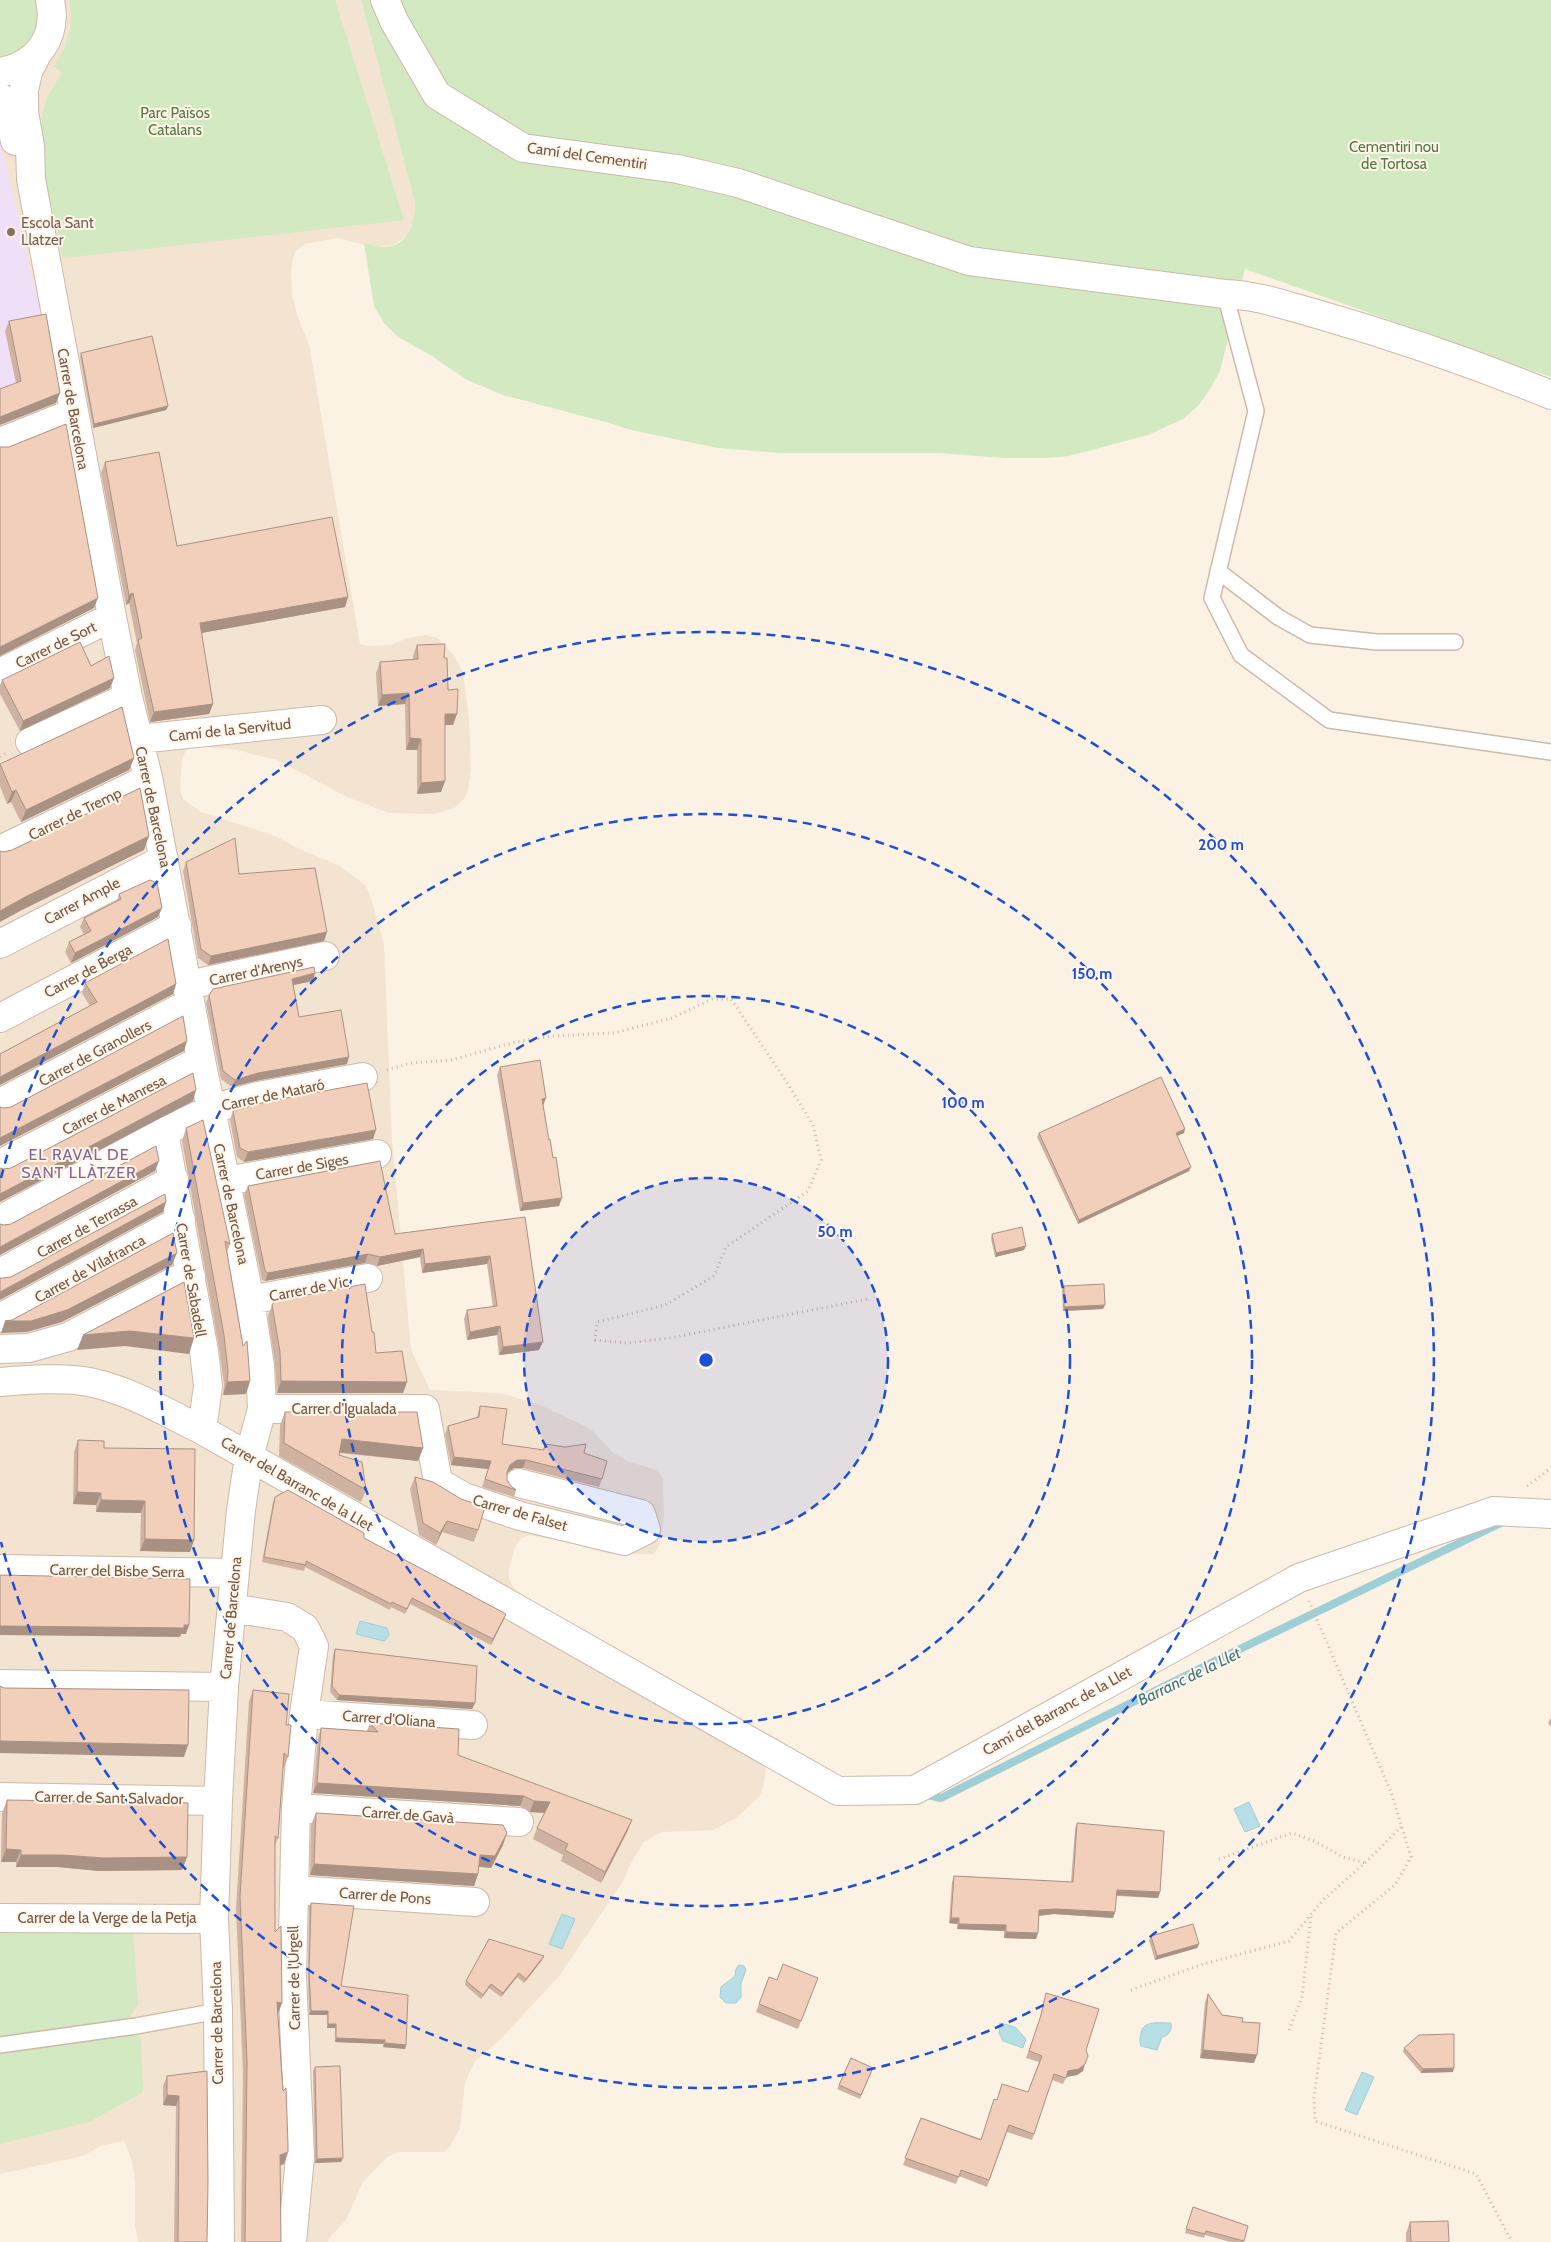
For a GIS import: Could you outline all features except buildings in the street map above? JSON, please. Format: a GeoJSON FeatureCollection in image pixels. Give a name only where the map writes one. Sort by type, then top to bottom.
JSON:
{"type":"FeatureCollection","features":[{"type":"Feature","properties":{"kind":"street","name":"Carrer de Barcelona"},"geometry":{"type":"LineString","coordinates":[[50,0],[52,17],[50,34],[28,72],[24,90],[24,112],[30,146],[31,179],[112,617],[128,697],[148,777],[201,1060],[250,1300],[260,1366],[262,1409],[249,1456],[240,1510],[224,1687],[218,1801],[214,1919],[218,2012],[220,2242]]}},
{"type":"Feature","properties":{"kind":"street","name":"Camí del Cementiri"},"geometry":{"type":"LineString","coordinates":[[385,0],[394,21],[437,95],[522,148],[678,169],[738,183],[969,261],[1225,294],[1246,294],[1348,323],[1489,370],[1551,395]]}},
{"type":"Feature","properties":{"kind":"street"},"geometry":{"type":"LineString","coordinates":[[0,72],[20,67],[36,56]]}},
{"type":"Feature","properties":{"kind":"street","name":"Carrer de Barcelona"},"geometry":{"type":"LineString","coordinates":[[0,97],[9,114],[18,148],[31,179]]}},
{"type":"Feature","properties":{"kind":"street"},"geometry":{"type":"LineString","coordinates":[[0,442],[73,413]]}},
{"type":"Feature","properties":{"kind":"street","name":"Carrer de Sort"},"geometry":{"type":"LineString","coordinates":[[0,673],[112,617]]}},
{"type":"Feature","properties":{"kind":"street"},"geometry":{"type":"LineString","coordinates":[[30,742],[128,697]]}},
{"type":"Feature","properties":{"kind":"street","name":"Camí de la Servitud"},"geometry":{"type":"LineString","coordinates":[[138,739],[322,720]]}},
{"type":"Feature","properties":{"kind":"street","name":"Carrer de Tremp"},"geometry":{"type":"LineString","coordinates":[[0,850],[148,777]]}},
{"type":"Feature","properties":{"kind":"street","name":"Carrer Ample"},"geometry":{"type":"LineString","coordinates":[[0,944],[164,859]]}},
{"type":"Feature","properties":{"kind":"street","name":"Carrer de Berga"},"geometry":{"type":"LineString","coordinates":[[0,1018],[177,925]]}},
{"type":"Feature","properties":{"kind":"street","name":"Carrer d'Arenys"},"geometry":{"type":"LineString","coordinates":[[189,994],[325,956]]}},
{"type":"Feature","properties":{"kind":"street","name":"Carrer de Granollers"},"geometry":{"type":"LineString","coordinates":[[0,1103],[189,994]]}},
{"type":"Feature","properties":{"kind":"street","name":"Carrer de Manresa"},"geometry":{"type":"LineString","coordinates":[[0,1164],[201,1060]]}},
{"type":"Feature","properties":{"kind":"street","name":"Carrer de Mataró"},"geometry":{"type":"LineString","coordinates":[[0,1220],[164,1132],[211,1109],[258,1096],[363,1076]]}},
{"type":"Feature","properties":{"kind":"street","name":"Carrer de Sabadell"},"geometry":{"type":"LineString","coordinates":[[164,1132],[191,1276],[208,1386],[202,1430]]}},
{"type":"Feature","properties":{"kind":"street","name":"Carrer de Siges"},"geometry":{"type":"LineString","coordinates":[[226,1181],[377,1154]]}},
{"type":"Feature","properties":{"kind":"street","name":"Carrer de Terrassa"},"geometry":{"type":"LineString","coordinates":[[0,1273],[174,1179]]}},
{"type":"Feature","properties":{"kind":"street","name":"Carrer de Vilafranca"},"geometry":{"type":"LineString","coordinates":[[0,1318],[181,1220]]}},
{"type":"Feature","properties":{"kind":"street"},"geometry":{"type":"LineString","coordinates":[[0,1349],[29,1348],[68,1337],[177,1280],[191,1276]]}},
{"type":"Feature","properties":{"kind":"street","name":"Carrer de Vic"},"geometry":{"type":"LineString","coordinates":[[250,1300],[368,1278]]}},
{"type":"Feature","properties":{"kind":"street","name":"Carrer del Barranc de la Llet"},"geometry":{"type":"LineString","coordinates":[[0,1382],[30,1380],[87,1381],[122,1391],[202,1430],[249,1456],[577,1644]]}},
{"type":"Feature","properties":{"kind":"street","name":"Carrer d'Igualada"},"geometry":{"type":"LineString","coordinates":[[262,1409],[426,1409]]}},
{"type":"Feature","properties":{"kind":"street","name":"Carrer de Falset"},"geometry":{"type":"LineString","coordinates":[[426,1409],[438,1482],[464,1496],[520,1516],[624,1541],[646,1530],[641,1514],[519,1483]]}},
{"type":"Feature","properties":{"kind":"street","name":"Camí del Barranc de la Llet"},"geometry":{"type":"LineString","coordinates":[[577,1644],[838,1791],[915,1790],[1299,1578],[1494,1511],[1551,1514]]}},
{"type":"Feature","properties":{"kind":"street","name":"Carrer del Bisbe Serra"},"geometry":{"type":"LineString","coordinates":[[0,1569],[235,1573]]}},
{"type":"Feature","properties":{"kind":"street","name":"Carrer de l'Urgell"},"geometry":{"type":"LineString","coordinates":[[232,1608],[287,1617],[305,1628],[314,1646],[304,1714],[296,1808],[292,1976],[300,2157],[292,2242]]}},
{"type":"Feature","properties":{"kind":"street"},"geometry":{"type":"LineString","coordinates":[[0,1684],[224,1687]]}},
{"type":"Feature","properties":{"kind":"street","name":"Carrer d'Oliana"},"geometry":{"type":"LineString","coordinates":[[304,1714],[473,1725]]}},
{"type":"Feature","properties":{"kind":"street","name":"Carrer de Sant Salvador"},"geometry":{"type":"LineString","coordinates":[[0,1797],[218,1801]]}},
{"type":"Feature","properties":{"kind":"street","name":"Carrer de Gavà"},"geometry":{"type":"LineString","coordinates":[[296,1808],[519,1822]]}},
{"type":"Feature","properties":{"kind":"street","name":"Carrer de Pons"},"geometry":{"type":"LineString","coordinates":[[294,1890],[475,1902]]}},
{"type":"Feature","properties":{"kind":"street","name":"Carrer de la Verge de la Petja"},"geometry":{"type":"LineString","coordinates":[[0,1918],[214,1919]]}},
{"type":"Feature","properties":{"kind":"lane"},"geometry":{"type":"LineString","coordinates":[[1225,294],[1256,411],[1212,598],[1241,655],[1329,720],[1551,752]]}},
{"type":"Feature","properties":{"kind":"lane"},"geometry":{"type":"LineString","coordinates":[[1218,571],[1278,617],[1310,635],[1377,642],[1455,642]]}},
{"type":"Feature","properties":{"kind":"lane"},"geometry":{"type":"LineString","coordinates":[[0,2045],[136,2026],[218,2012]]}},
{"type":"Feature","properties":{"kind":"path"},"geometry":{"type":"LineString","coordinates":[[363,1076],[411,1063],[451,1060],[514,1042],[552,1036],[614,1033],[672,1018],[712,998],[731,999],[813,1125],[821,1160],[808,1190],[726,1247],[714,1276],[665,1304],[597,1322],[595,1340],[627,1343],[670,1338],[868,1299]]}},
{"type":"Feature","properties":{"kind":"path"},"geometry":{"type":"LineString","coordinates":[[1299,1578],[1391,1792],[1411,1858],[1395,1885],[1336,1933],[1314,2098],[1315,2122],[1476,2174],[1512,2242]]}},
{"type":"Feature","properties":{"kind":"path"},"geometry":{"type":"LineString","coordinates":[[1131,1990],[1200,1965],[1289,1941],[1323,1900],[1365,1863],[1401,1827]]}},
{"type":"Feature","properties":{"kind":"path"},"geometry":{"type":"LineString","coordinates":[[1219,1859],[1292,1833],[1314,1841],[1343,1857],[1365,1863]]}},
{"type":"Feature","properties":{"kind":"path"},"geometry":{"type":"LineString","coordinates":[[1289,2030],[1302,1997],[1311,1914]]}},
{"type":"Feature","properties":{"kind":"shaded area"},"geometry":{"type":"Polygon","coordinates":[[[0,0],[361,0],[415,203],[414,222],[411,233],[394,245],[374,247],[337,238],[305,244],[296,251],[293,259],[291,270],[292,294],[297,315],[309,344],[360,644],[369,646],[390,645],[408,638],[426,635],[437,638],[454,655],[463,673],[469,718],[471,770],[468,790],[464,799],[456,807],[435,814],[389,813],[347,797],[277,760],[237,750],[196,746],[186,750],[182,759],[180,790],[183,799],[201,812],[273,835],[340,866],[365,885],[370,895],[384,944],[392,1139],[411,1350],[430,1390],[500,1393],[538,1404],[585,1426],[593,1431],[613,1453],[630,1462],[656,1470],[663,1478],[664,1517],[659,1546],[654,1554],[608,1554],[572,1543],[530,1535],[520,1539],[515,1548],[509,1569],[509,1579],[514,1588],[530,1600],[766,1739],[766,1768],[763,1788],[759,1797],[736,1818],[713,1830],[662,1832],[644,1842],[628,1868],[625,1878],[559,1976],[499,2041],[475,2061],[465,2082],[460,2128],[450,2147],[443,2152],[398,2152],[387,2157],[363,2182],[346,2220],[328,2242],[138,2242],[135,2225],[135,2181],[132,2161],[124,2141],[101,2146],[83,2156],[0,2174],[0,0]]]}},
{"type":"Feature","properties":{"kind":"shaded area","name":"Escola Sant Llatzer"},"geometry":{"type":"Polygon","coordinates":[[[0,140],[50,352],[0,397],[0,140]]]}},
{"type":"Feature","properties":{"kind":"green space"},"geometry":{"type":"Polygon","coordinates":[[[0,0],[40,0],[43,11],[33,47],[0,62],[0,0]]]}},
{"type":"Feature","properties":{"kind":"green space","name":"Parc Països Catalans"},"geometry":{"type":"Polygon","coordinates":[[[69,0],[335,0],[404,220],[63,258],[47,182],[42,142],[42,123],[46,102],[62,73],[54,66],[69,35],[71,19],[69,0]]]}},
{"type":"Feature","properties":{"kind":"green space","name":"Cementiri nou de Tortosa"},"geometry":{"type":"Polygon","coordinates":[[[361,0],[1551,0],[1551,377],[1245,269],[1220,371],[1199,405],[1183,419],[1148,435],[1069,456],[1005,458],[939,453],[780,453],[718,448],[631,430],[503,395],[465,379],[432,356],[398,337],[384,323],[374,306],[364,243],[387,247],[396,245],[403,240],[412,225],[415,203],[361,0]]]}},
{"type":"Feature","properties":{"kind":"green space"},"geometry":{"type":"Polygon","coordinates":[[[0,1929],[133,1930],[138,2005],[128,2019],[0,2037],[0,1929]]]}},
{"type":"Feature","properties":{"kind":"green space"},"geometry":{"type":"Polygon","coordinates":[[[135,2031],[141,2039],[143,2092],[89,2122],[0,2144],[0,2053],[135,2031]]]}},
{"type":"Feature","properties":{"kind":"water"},"geometry":{"type":"Polygon","coordinates":[[[360,1621],[387,1628],[389,1635],[384,1641],[356,1634],[360,1621]]]}},
{"type":"Feature","properties":{"kind":"water"},"geometry":{"type":"Polygon","coordinates":[[[1249,1802],[1260,1826],[1245,1832],[1234,1809],[1249,1802]]]}},
{"type":"Feature","properties":{"kind":"water"},"geometry":{"type":"Polygon","coordinates":[[[562,1914],[575,1919],[562,1949],[549,1944],[562,1914]]]}},
{"type":"Feature","properties":{"kind":"water"},"geometry":{"type":"Polygon","coordinates":[[[739,1965],[744,1966],[746,1970],[741,1983],[741,1997],[736,2003],[726,2003],[720,1997],[721,1987],[735,1976],[739,1965]]]}},
{"type":"Feature","properties":{"kind":"water"},"geometry":{"type":"Polygon","coordinates":[[[1000,2023],[1015,2027],[1026,2039],[1023,2048],[1003,2041],[999,2033],[1000,2023]]]}},
{"type":"Feature","properties":{"kind":"water"},"geometry":{"type":"Polygon","coordinates":[[[1153,2023],[1171,2023],[1170,2032],[1162,2037],[1157,2050],[1141,2046],[1140,2036],[1145,2026],[1153,2023]]]}},
{"type":"Feature","properties":{"kind":"water"},"geometry":{"type":"Polygon","coordinates":[[[1362,2072],[1374,2077],[1357,2115],[1345,2110],[1362,2072]]]}},
{"type":"Feature","properties":{"kind":"waterway","name":"Barranc de la Llet"},"geometry":{"type":"LineString","coordinates":[[923,1794],[941,1798],[1215,1661],[1505,1521]]}},
{"type":"Feature","properties":{"kind":"place","name":"Escola Sant Llatzer"},"geometry":{"type":"Point","coordinates":[11,232]}},
{"type":"Feature","properties":{"kind":"district","name":"EL RAVAL DE SANT LLÀTZER"},"geometry":{"type":"Point","coordinates":[79,1163]}}]}
